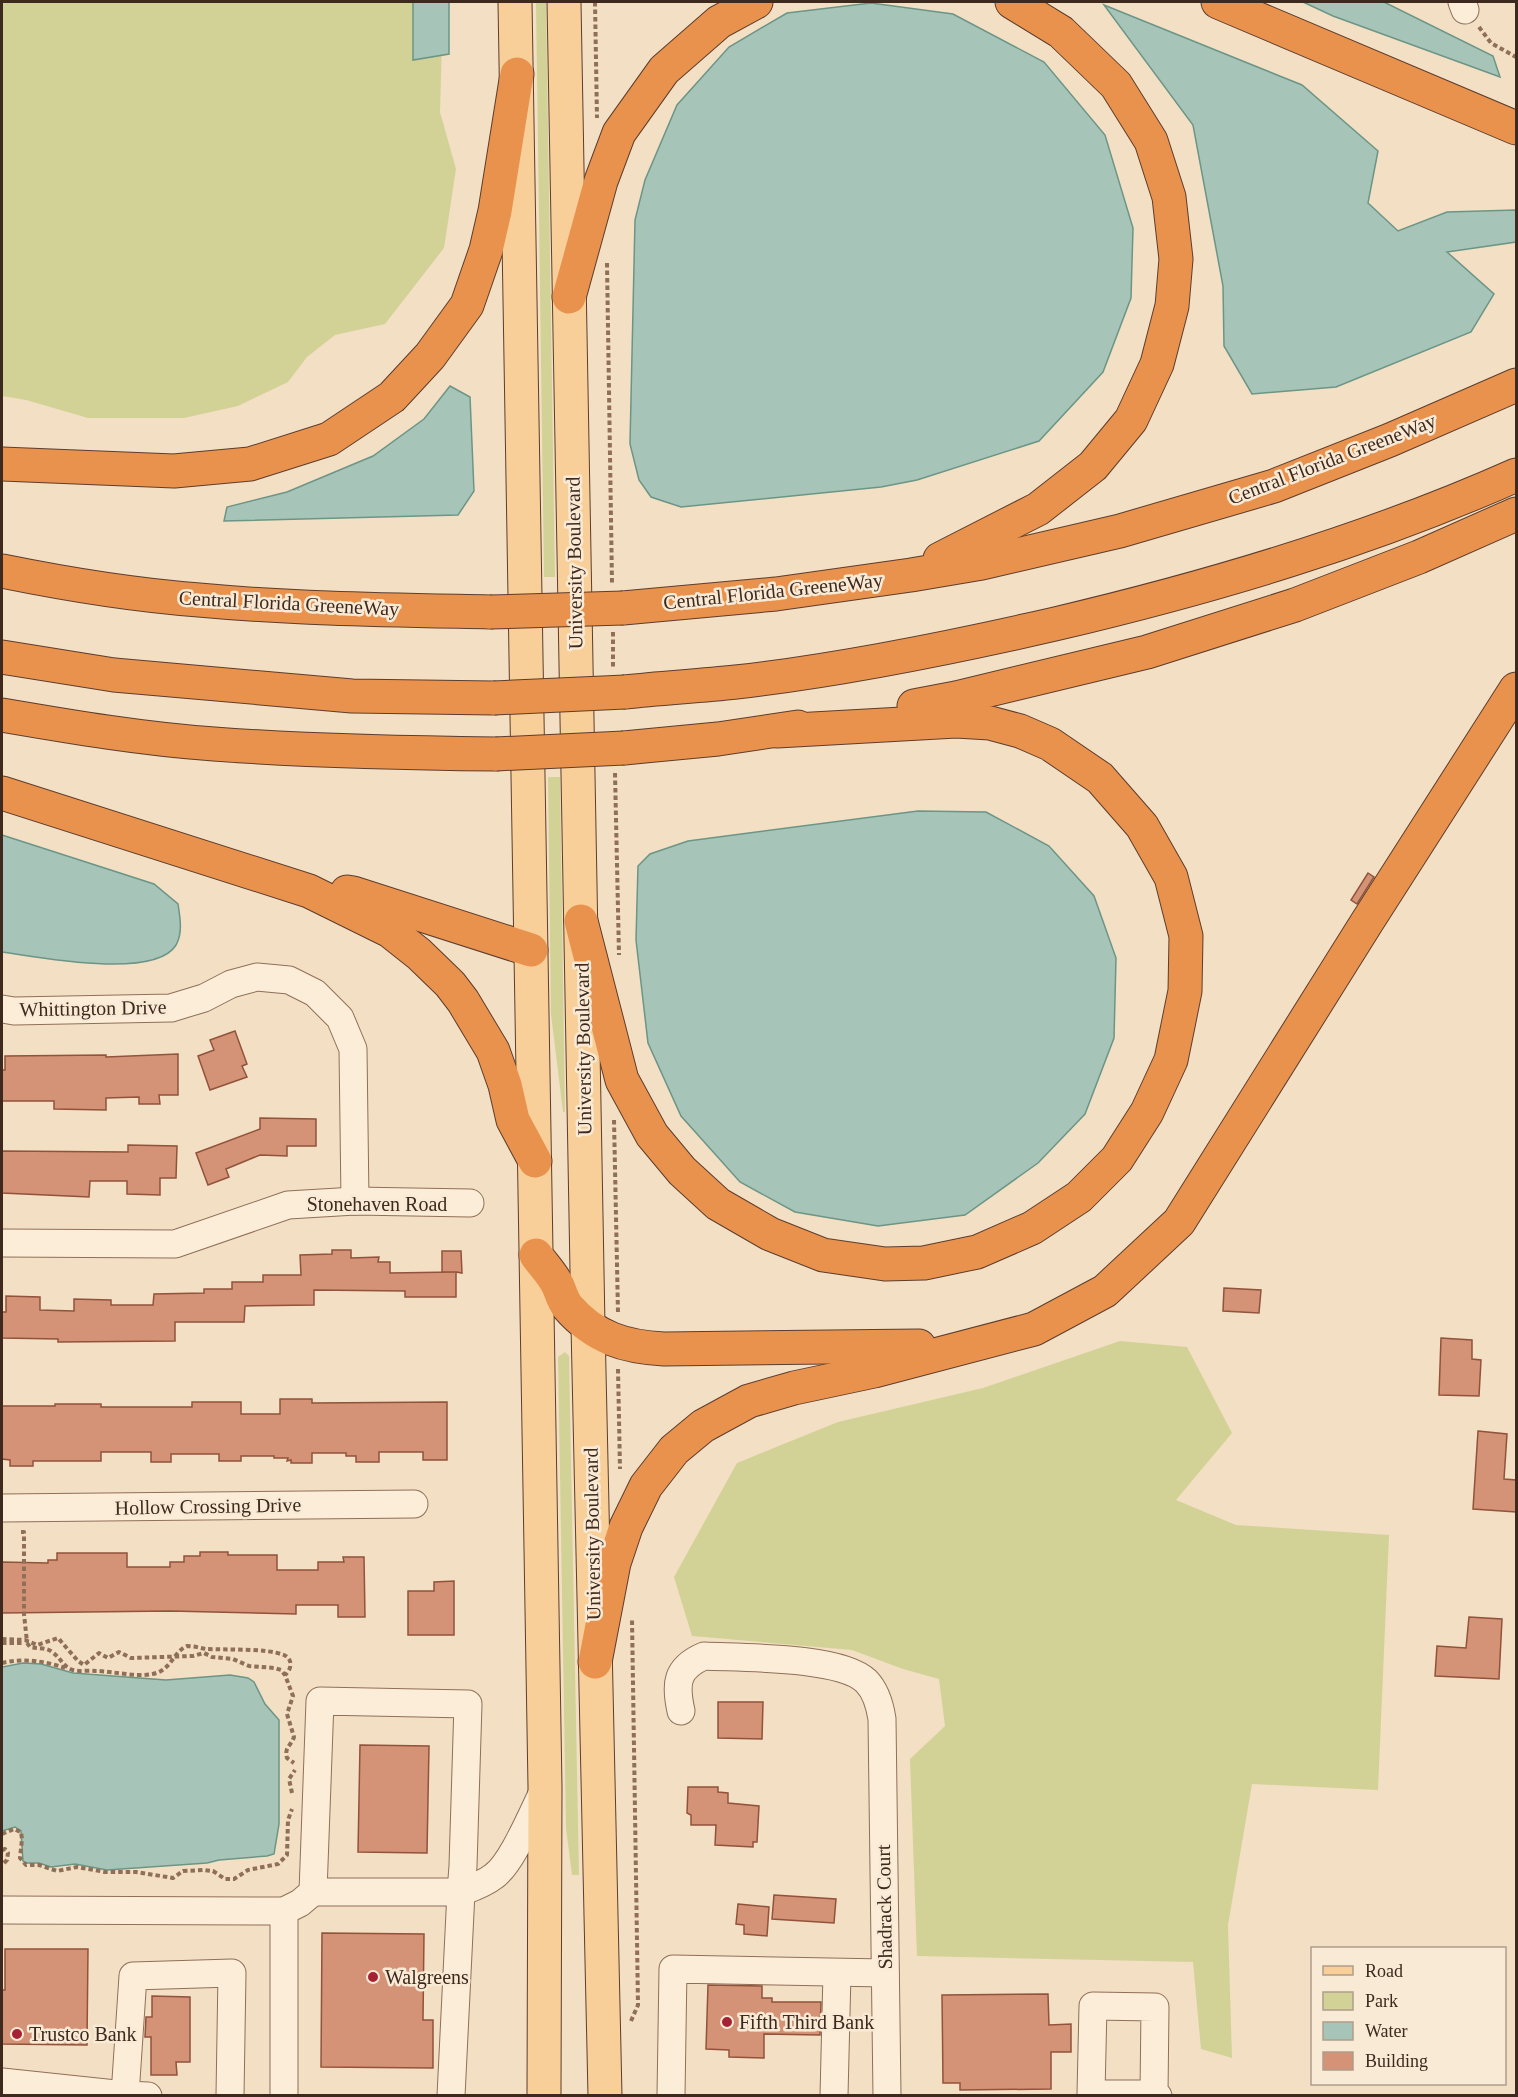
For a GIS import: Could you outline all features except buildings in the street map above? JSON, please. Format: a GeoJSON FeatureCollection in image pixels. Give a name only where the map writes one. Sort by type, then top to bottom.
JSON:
{"type":"FeatureCollection","features":[{"type":"Feature","properties":{"kind":"highway"},"geometry":{"type":"LineString","coordinates":[[569,297],[602,181],[619,133],[664,70],[718,22],[756,2]]}},
{"type":"Feature","properties":{"kind":"highway"},"geometry":{"type":"LineString","coordinates":[[911,575],[959,548],[984,538],[1038,509],[1093,466],[1131,420],[1157,364],[1172,306],[1176,259],[1169,197],[1151,141],[1116,85],[1061,32],[1012,2]]}},
{"type":"Feature","properties":{"kind":"highway"},"geometry":{"type":"LineString","coordinates":[[1218,2],[1516,128]]}},
{"type":"Feature","properties":{"kind":"highway"},"geometry":{"type":"LineString","coordinates":[[2,464],[174,471],[250,464],[329,439],[392,397],[430,356],[467,304],[486,250],[495,211],[516,74]]}},
{"type":"Feature","properties":{"kind":"highway","name":"Central Florida GreeneWay"},"geometry":{"type":"LineString","coordinates":[[2,571],[199,600],[360,609],[490,612],[623,608],[776,594],[982,563],[1120,531],[1274,486],[1390,440],[1516,385]]}},
{"type":"Feature","properties":{"kind":"highway"},"geometry":{"type":"LineString","coordinates":[[2,657],[114,675],[352,696],[494,698],[625,692],[737,682],[871,662],[983,640],[1148,602],[1323,549],[1413,517],[1516,475]]}},
{"type":"Feature","properties":{"kind":"highway"},"geometry":{"type":"LineString","coordinates":[[777,731],[956,698],[1147,652],[1295,605],[1419,557],[1516,514]]}},
{"type":"Feature","properties":{"kind":"highway"},"geometry":{"type":"LineString","coordinates":[[595,1662],[614,1563],[626,1527],[646,1486],[674,1450],[703,1426],[749,1401],[1034,1329],[1105,1291],[1179,1222],[1360,932],[1516,689]]}},
{"type":"Feature","properties":{"kind":"highway"},"geometry":{"type":"LineString","coordinates":[[2,715],[69,727],[212,744],[350,752],[496,754],[624,747],[777,731],[956,721],[990,723],[1020,731],[1050,744],[1100,778],[1142,826],[1171,877],[1186,936],[1185,991],[1171,1060],[1147,1112],[1117,1159],[1079,1197],[1032,1228],[977,1252],[924,1263],[885,1264],[823,1256],[771,1234],[718,1204],[682,1171],[652,1135],[622,1080],[580,921]]}},
{"type":"Feature","properties":{"kind":"highway"},"geometry":{"type":"LineString","coordinates":[[2,793],[309,891],[390,931],[419,954],[464,1001],[493,1052],[505,1084],[513,1120],[535,1161]]}},
{"type":"Feature","properties":{"kind":"highway"},"geometry":{"type":"LineString","coordinates":[[309,891],[353,893],[531,950]]}},
{"type":"Feature","properties":{"kind":"highway"},"geometry":{"type":"LineString","coordinates":[[536,1256],[557,1285],[567,1306],[588,1326],[618,1343],[640,1348],[965,1346]]}},
{"type":"Feature","properties":{"kind":"main road"},"geometry":{"type":"LineString","coordinates":[[515,2],[545,1787],[544,2096]]}},
{"type":"Feature","properties":{"kind":"main road","name":"University Boulevard"},"geometry":{"type":"LineString","coordinates":[[564,2],[580,921],[605,2096]]}},
{"type":"Feature","properties":{"kind":"street","name":"Whittington Drive"},"geometry":{"type":"LineString","coordinates":[[2,1009],[14,1011],[171,1008],[204,999],[231,984],[257,977],[289,980],[315,993],[340,1018],[353,1049],[355,1201]]}},
{"type":"Feature","properties":{"kind":"street","name":"Stonehaven Road"},"geometry":{"type":"LineString","coordinates":[[2,1243],[175,1244],[288,1205],[355,1201],[470,1203]]}},
{"type":"Feature","properties":{"kind":"street","name":"Hollow Crossing Drive"},"geometry":{"type":"LineString","coordinates":[[6,1508],[414,1504]]}},
{"type":"Feature","properties":{"kind":"street","name":"Shadrack Court"},"geometry":{"type":"LineString","coordinates":[[681,1711],[677,1694],[678,1680],[684,1668],[704,1656],[824,1665],[854,1673],[867,1682],[874,1692],[882,1719],[887,2096]]}},
{"type":"Feature","properties":{"kind":"street"},"geometry":{"type":"LineString","coordinates":[[313,1892],[321,1701],[468,1704],[451,2096]]}},
{"type":"Feature","properties":{"kind":"street"},"geometry":{"type":"LineString","coordinates":[[2,1910],[284,1911],[300,1903],[313,1892],[461,1892],[488,1881],[508,1863],[545,1787]]}},
{"type":"Feature","properties":{"kind":"street"},"geometry":{"type":"LineString","coordinates":[[284,1911],[284,2096]]}},
{"type":"Feature","properties":{"kind":"street"},"geometry":{"type":"LineString","coordinates":[[671,2096],[673,1969],[885,1972]]}},
{"type":"Feature","properties":{"kind":"street"},"geometry":{"type":"LineString","coordinates":[[125,2095],[133,1976],[232,1973],[230,2096]]}},
{"type":"Feature","properties":{"kind":"street"},"geometry":{"type":"LineString","coordinates":[[834,2096],[837,1973]]}},
{"type":"Feature","properties":{"kind":"street"},"geometry":{"type":"LineString","coordinates":[[2,2082],[148,2096]]}},
{"type":"Feature","properties":{"kind":"path"},"geometry":{"type":"LineString","coordinates":[[1464,6],[1491,43],[1516,57]]}},
{"type":"Feature","properties":{"kind":"path"},"geometry":{"type":"LineString","coordinates":[[6,1508],[13,1529],[24,1532],[24,1614],[27,1642],[30,1647],[45,1648],[52,1652],[72,1670]]}},
{"type":"Feature","properties":{"kind":"path"},"geometry":{"type":"LineString","coordinates":[[2,1641],[27,1642],[37,1645],[54,1638],[60,1639],[84,1665],[99,1653],[108,1658],[118,1652],[131,1658],[193,1656],[204,1653],[212,1657],[233,1659],[249,1666],[279,1668],[285,1675],[293,1699],[287,1714],[294,1734],[286,1752],[287,1758],[296,1766],[289,1779],[294,1798]]}},
{"type":"Feature","properties":{"kind":"path"},"geometry":{"type":"LineString","coordinates":[[2,1663],[40,1661],[72,1670],[148,1674],[161,1671],[180,1650],[187,1646],[285,1656],[290,1662],[290,1669],[285,1675]]}},
{"type":"Feature","properties":{"kind":"path"},"geometry":{"type":"LineString","coordinates":[[2,1834],[14,1829],[21,1832],[20,1858],[26,1865],[36,1865],[57,1871],[79,1867],[105,1872],[136,1872],[173,1878],[183,1871],[210,1870],[225,1879],[234,1879],[248,1870],[275,1865],[285,1857],[288,1847],[288,1820],[294,1804]]}},
{"type":"Feature","properties":{"kind":"path"},"geometry":{"type":"LineString","coordinates":[[2,1850],[7,1850],[8,1856],[6,1863],[2,1865]]}},
{"type":"Feature","properties":{"kind":"green space"},"geometry":{"type":"Polygon","coordinates":[[[2,2],[443,2],[440,112],[456,169],[444,248],[385,324],[335,335],[307,357],[288,382],[238,406],[184,418],[88,418],[26,400],[2,396],[2,2]]]}},
{"type":"Feature","properties":{"kind":"green space"},"geometry":{"type":"Polygon","coordinates":[[[536,2],[546,2],[555,577],[544,577],[536,2]]]}},
{"type":"Feature","properties":{"kind":"green space"},"geometry":{"type":"Polygon","coordinates":[[[548,777],[560,777],[565,1112],[563,1112],[551,1014],[548,777]]]}},
{"type":"Feature","properties":{"kind":"green space"},"geometry":{"type":"Polygon","coordinates":[[[1120,1341],[1187,1347],[1232,1433],[1176,1500],[1236,1525],[1389,1535],[1378,1790],[1252,1784],[1228,1925],[1232,2058],[1201,2049],[1193,1962],[917,1956],[910,1759],[945,1726],[939,1679],[903,1669],[852,1650],[692,1636],[674,1577],[737,1463],[838,1422],[983,1388],[1120,1341]]]}},
{"type":"Feature","properties":{"kind":"green space"},"geometry":{"type":"Polygon","coordinates":[[[565,1352],[569,1356],[579,1875],[572,1875],[566,1828],[558,1357],[565,1352]]]}},
{"type":"Feature","properties":{"kind":"water"},"geometry":{"type":"Polygon","coordinates":[[[413,2],[449,2],[449,54],[413,60],[413,2]]]}},
{"type":"Feature","properties":{"kind":"water"},"geometry":{"type":"Polygon","coordinates":[[[1303,2],[1384,2],[1493,56],[1500,77],[1333,16],[1303,2]]]}},
{"type":"Feature","properties":{"kind":"water"},"geometry":{"type":"Polygon","coordinates":[[[871,3],[953,14],[1044,62],[1105,135],[1133,228],[1131,298],[1103,372],[1039,441],[917,480],[881,487],[681,507],[651,497],[639,480],[630,444],[635,220],[645,180],[677,105],[729,47],[787,13],[871,3]]]}},
{"type":"Feature","properties":{"kind":"water"},"geometry":{"type":"Polygon","coordinates":[[[1104,5],[1302,85],[1378,151],[1368,203],[1398,231],[1447,212],[1516,210],[1516,242],[1447,252],[1494,294],[1471,332],[1336,387],[1252,394],[1224,346],[1223,286],[1193,125],[1104,5]]]}},
{"type":"Feature","properties":{"kind":"water"},"geometry":{"type":"Polygon","coordinates":[[[450,386],[470,397],[474,491],[458,515],[224,521],[227,507],[287,492],[373,456],[424,419],[450,386]]]}},
{"type":"Feature","properties":{"kind":"water"},"geometry":{"type":"Polygon","coordinates":[[[918,811],[986,812],[1049,846],[1094,896],[1116,958],[1114,1038],[1085,1114],[1038,1163],[965,1215],[878,1226],[795,1212],[740,1182],[681,1116],[648,1043],[636,940],[638,866],[650,854],[688,841],[918,811]]]}},
{"type":"Feature","properties":{"kind":"water"},"geometry":{"type":"Polygon","coordinates":[[[2,835],[154,884],[178,904],[180,930],[176,945],[164,956],[145,962],[121,964],[94,964],[2,952],[2,835]]]}},
{"type":"Feature","properties":{"kind":"water"},"geometry":{"type":"Polygon","coordinates":[[[23,1663],[41,1664],[73,1673],[166,1680],[230,1675],[248,1678],[254,1682],[265,1704],[279,1720],[279,1824],[274,1854],[207,1863],[107,1870],[75,1864],[51,1867],[23,1861],[21,1831],[15,1827],[2,1831],[2,1667],[23,1663]]]}},
{"type":"Feature","properties":{"kind":"place","name":"Walgreens"},"geometry":{"type":"Point","coordinates":[373,1977]}},
{"type":"Feature","properties":{"kind":"place","name":"Fifth Third Bank"},"geometry":{"type":"Point","coordinates":[727,2022]}},
{"type":"Feature","properties":{"kind":"place","name":"Trustco Bank"},"geometry":{"type":"Point","coordinates":[17,2034]}}]}
